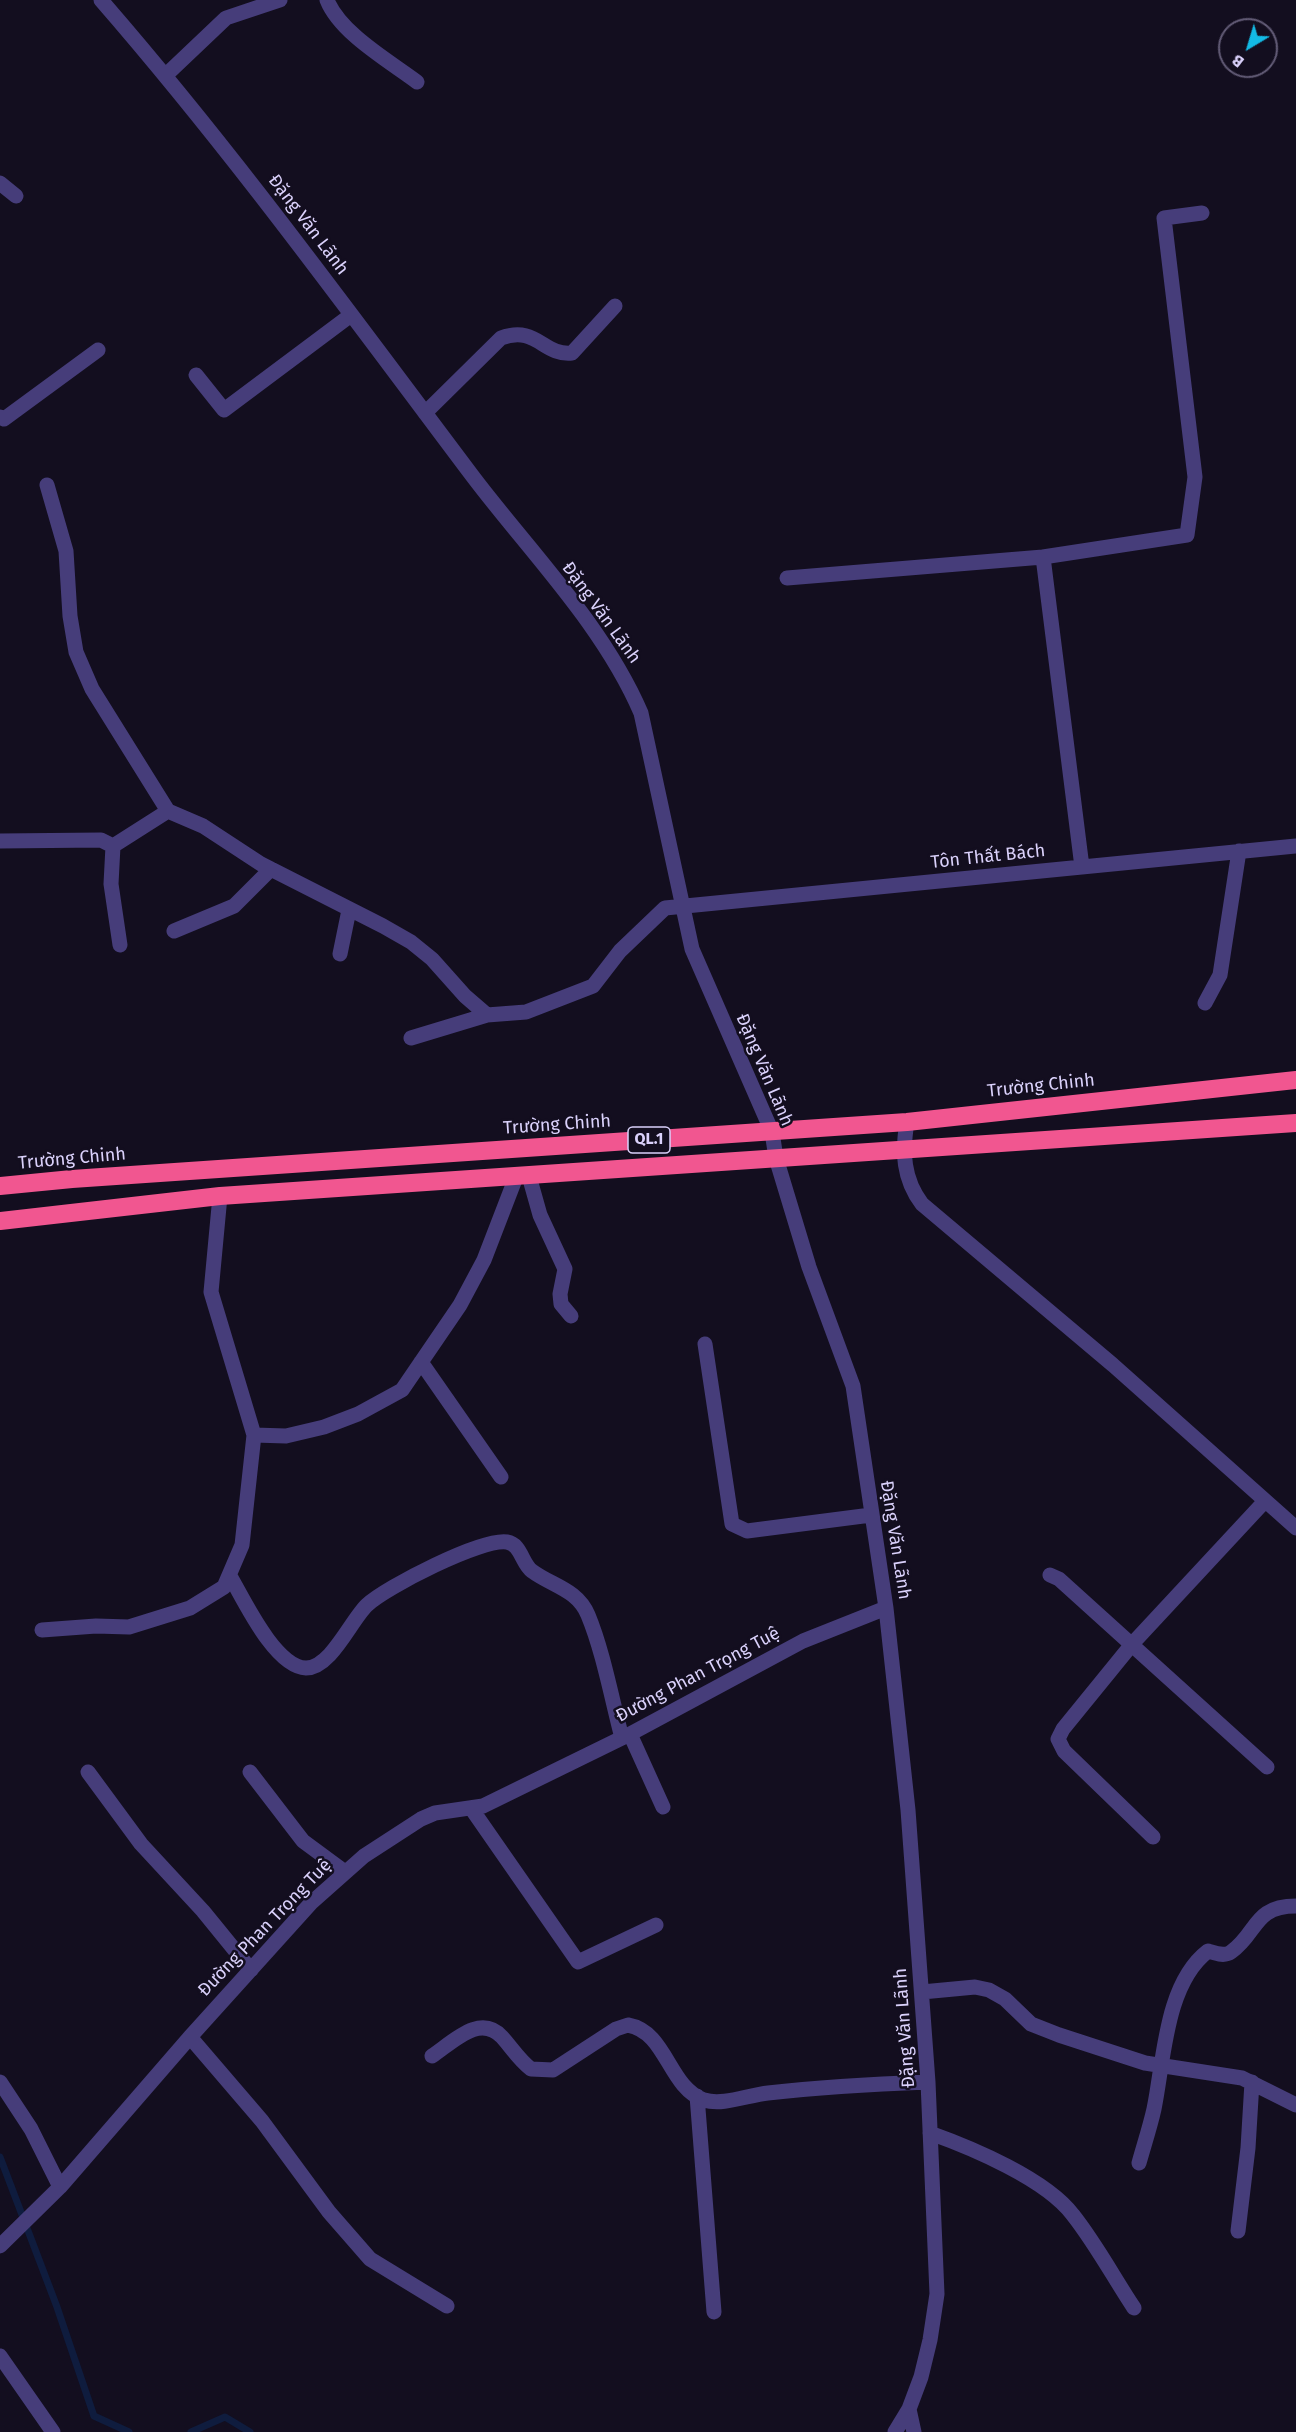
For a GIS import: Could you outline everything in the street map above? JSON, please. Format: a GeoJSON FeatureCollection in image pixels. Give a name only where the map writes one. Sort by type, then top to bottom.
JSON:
{"type":"FeatureCollection","features":[{"type":"Feature","properties":{"kind":"highway","name":"Trường Chinh"},"geometry":{"type":"LineString","coordinates":[[0,1186],[107,1176],[907,1122],[1296,1080]]}},
{"type":"Feature","properties":{"kind":"highway","name":"QL.1"},"geometry":{"type":"LineString","coordinates":[[0,1221],[220,1196],[1296,1123]]}},
{"type":"Feature","properties":{"kind":"street","name":"Đặng Văn Lãnh"},"geometry":{"type":"LineString","coordinates":[[101,0],[166,75],[244,172],[425,413],[593,629],[629,684],[641,713],[685,906],[692,950],[772,1132],[776,1158],[809,1267],[853,1386],[886,1608],[908,1810],[922,1992],[937,2294],[930,2340],[909,2409],[895,2432]]}},
{"type":"Feature","properties":{"kind":"street"},"geometry":{"type":"LineString","coordinates":[[166,75],[226,18],[280,0]]}},
{"type":"Feature","properties":{"kind":"street"},"geometry":{"type":"LineString","coordinates":[[327,0],[332,13],[347,28],[417,82]]}},
{"type":"Feature","properties":{"kind":"street"},"geometry":{"type":"LineString","coordinates":[[0,183],[16,196]]}},
{"type":"Feature","properties":{"kind":"street"},"geometry":{"type":"LineString","coordinates":[[787,578],[1043,557],[1187,535],[1195,477],[1164,218],[1202,213]]}},
{"type":"Feature","properties":{"kind":"street"},"geometry":{"type":"LineString","coordinates":[[425,413],[501,338],[516,333],[532,337],[561,354],[572,354],[615,306]]}},
{"type":"Feature","properties":{"kind":"street"},"geometry":{"type":"LineString","coordinates":[[196,375],[224,410],[351,315]]}},
{"type":"Feature","properties":{"kind":"street"},"geometry":{"type":"LineString","coordinates":[[0,417],[4,419],[98,350]]}},
{"type":"Feature","properties":{"kind":"street"},"geometry":{"type":"LineString","coordinates":[[47,485],[66,551],[70,616],[76,652],[92,689],[168,811],[203,826],[271,869],[411,942],[432,958],[477,1008],[487,1015]]}},
{"type":"Feature","properties":{"kind":"street"},"geometry":{"type":"LineString","coordinates":[[1043,557],[1082,867]]}},
{"type":"Feature","properties":{"kind":"street"},"geometry":{"type":"LineString","coordinates":[[113,846],[168,811]]}},
{"type":"Feature","properties":{"kind":"street"},"geometry":{"type":"LineString","coordinates":[[0,841],[91,839],[101,840],[113,846]]}},
{"type":"Feature","properties":{"kind":"street"},"geometry":{"type":"LineString","coordinates":[[113,846],[111,884],[120,945]]}},
{"type":"Feature","properties":{"kind":"street","name":"Tôn Thất Bách"},"geometry":{"type":"LineString","coordinates":[[411,1038],[487,1015],[526,1012],[593,986],[620,951],[665,908],[1296,846]]}},
{"type":"Feature","properties":{"kind":"street"},"geometry":{"type":"LineString","coordinates":[[1205,1003],[1220,975],[1239,851]]}},
{"type":"Feature","properties":{"kind":"street"},"geometry":{"type":"LineString","coordinates":[[174,932],[234,906],[271,869]]}},
{"type":"Feature","properties":{"kind":"street"},"geometry":{"type":"LineString","coordinates":[[340,954],[349,910]]}},
{"type":"Feature","properties":{"kind":"street"},"geometry":{"type":"LineString","coordinates":[[907,1122],[903,1149],[908,1180],[912,1191],[922,1204],[1113,1365],[1296,1528]]}},
{"type":"Feature","properties":{"kind":"street"},"geometry":{"type":"LineString","coordinates":[[522,1176],[565,1269],[560,1294],[561,1304],[571,1316]]}},
{"type":"Feature","properties":{"kind":"street"},"geometry":{"type":"LineString","coordinates":[[254,1435],[286,1436],[358,1414],[402,1390],[460,1305],[484,1260],[522,1176]]}},
{"type":"Feature","properties":{"kind":"street"},"geometry":{"type":"LineString","coordinates":[[42,1630],[96,1626],[129,1627],[155,1620],[190,1608],[224,1587],[230,1576],[242,1545],[254,1435],[211,1292],[220,1196]]}},
{"type":"Feature","properties":{"kind":"street"},"geometry":{"type":"LineString","coordinates":[[705,1344],[732,1524],[747,1531],[871,1515]]}},
{"type":"Feature","properties":{"kind":"street"},"geometry":{"type":"LineString","coordinates":[[421,1362],[501,1477]]}},
{"type":"Feature","properties":{"kind":"street"},"geometry":{"type":"LineString","coordinates":[[1153,1837],[1064,1751],[1058,1740],[1063,1729],[1133,1643],[1265,1501]]}},
{"type":"Feature","properties":{"kind":"street"},"geometry":{"type":"LineString","coordinates":[[230,1576],[276,1651],[290,1663],[305,1668],[316,1665],[339,1644],[355,1617],[369,1603],[404,1580],[489,1545],[506,1541],[515,1544],[532,1571],[565,1588],[588,1614],[626,1736],[663,1807]]}},
{"type":"Feature","properties":{"kind":"street"},"geometry":{"type":"LineString","coordinates":[[1050,1575],[1059,1579],[1133,1643],[1268,1767]]}},
{"type":"Feature","properties":{"kind":"street","name":"Đường Phan Trọng Tuệ"},"geometry":{"type":"LineString","coordinates":[[0,2246],[60,2187],[190,2037],[311,1903],[364,1856],[421,1818],[435,1813],[483,1806],[626,1736],[803,1641],[886,1608]]}},
{"type":"Feature","properties":{"kind":"street"},"geometry":{"type":"LineString","coordinates":[[88,1772],[141,1845],[203,1911],[251,1970]]}},
{"type":"Feature","properties":{"kind":"street"},"geometry":{"type":"LineString","coordinates":[[250,1773],[303,1841],[345,1872]]}},
{"type":"Feature","properties":{"kind":"street"},"geometry":{"type":"LineString","coordinates":[[471,1808],[578,1962],[656,1925]]}},
{"type":"Feature","properties":{"kind":"street"},"geometry":{"type":"LineString","coordinates":[[1139,2163],[1176,2000],[1187,1975],[1200,1957],[1208,1951],[1221,1954],[1230,1953],[1254,1923],[1267,1913],[1282,1906],[1296,1906]]}},
{"type":"Feature","properties":{"kind":"street"},"geometry":{"type":"LineString","coordinates":[[922,1992],[975,1987],[989,1990],[1005,1999],[1030,2024],[1161,2066],[1242,2078],[1296,2105]]}},
{"type":"Feature","properties":{"kind":"street"},"geometry":{"type":"LineString","coordinates":[[432,2056],[477,2026],[488,2027],[501,2036],[514,2054],[531,2069],[553,2070],[616,2029],[627,2025],[645,2032],[666,2057],[675,2076],[697,2096],[716,2102],[776,2092],[928,2082]]}},
{"type":"Feature","properties":{"kind":"street"},"geometry":{"type":"LineString","coordinates":[[190,2037],[262,2121],[329,2212],[370,2259],[447,2306]]}},
{"type":"Feature","properties":{"kind":"street"},"geometry":{"type":"LineString","coordinates":[[0,2082],[31,2129],[60,2187]]}},
{"type":"Feature","properties":{"kind":"street"},"geometry":{"type":"LineString","coordinates":[[1238,2231],[1248,2148],[1252,2082]]}},
{"type":"Feature","properties":{"kind":"street"},"geometry":{"type":"LineString","coordinates":[[697,2096],[714,2312]]}},
{"type":"Feature","properties":{"kind":"street"},"geometry":{"type":"LineString","coordinates":[[930,2133],[975,2149],[1006,2166],[1049,2194],[1073,2214],[1134,2308]]}},
{"type":"Feature","properties":{"kind":"street"},"geometry":{"type":"LineString","coordinates":[[0,2356],[53,2432]]}},
{"type":"Feature","properties":{"kind":"street"},"geometry":{"type":"LineString","coordinates":[[909,2409],[914,2432]]}},
{"type":"Feature","properties":{"kind":"waterway"},"geometry":{"type":"LineString","coordinates":[[0,2157],[57,2307],[94,2416],[129,2432]]}},
{"type":"Feature","properties":{"kind":"waterway"},"geometry":{"type":"LineString","coordinates":[[191,2432],[225,2417],[250,2432]]}}]}
